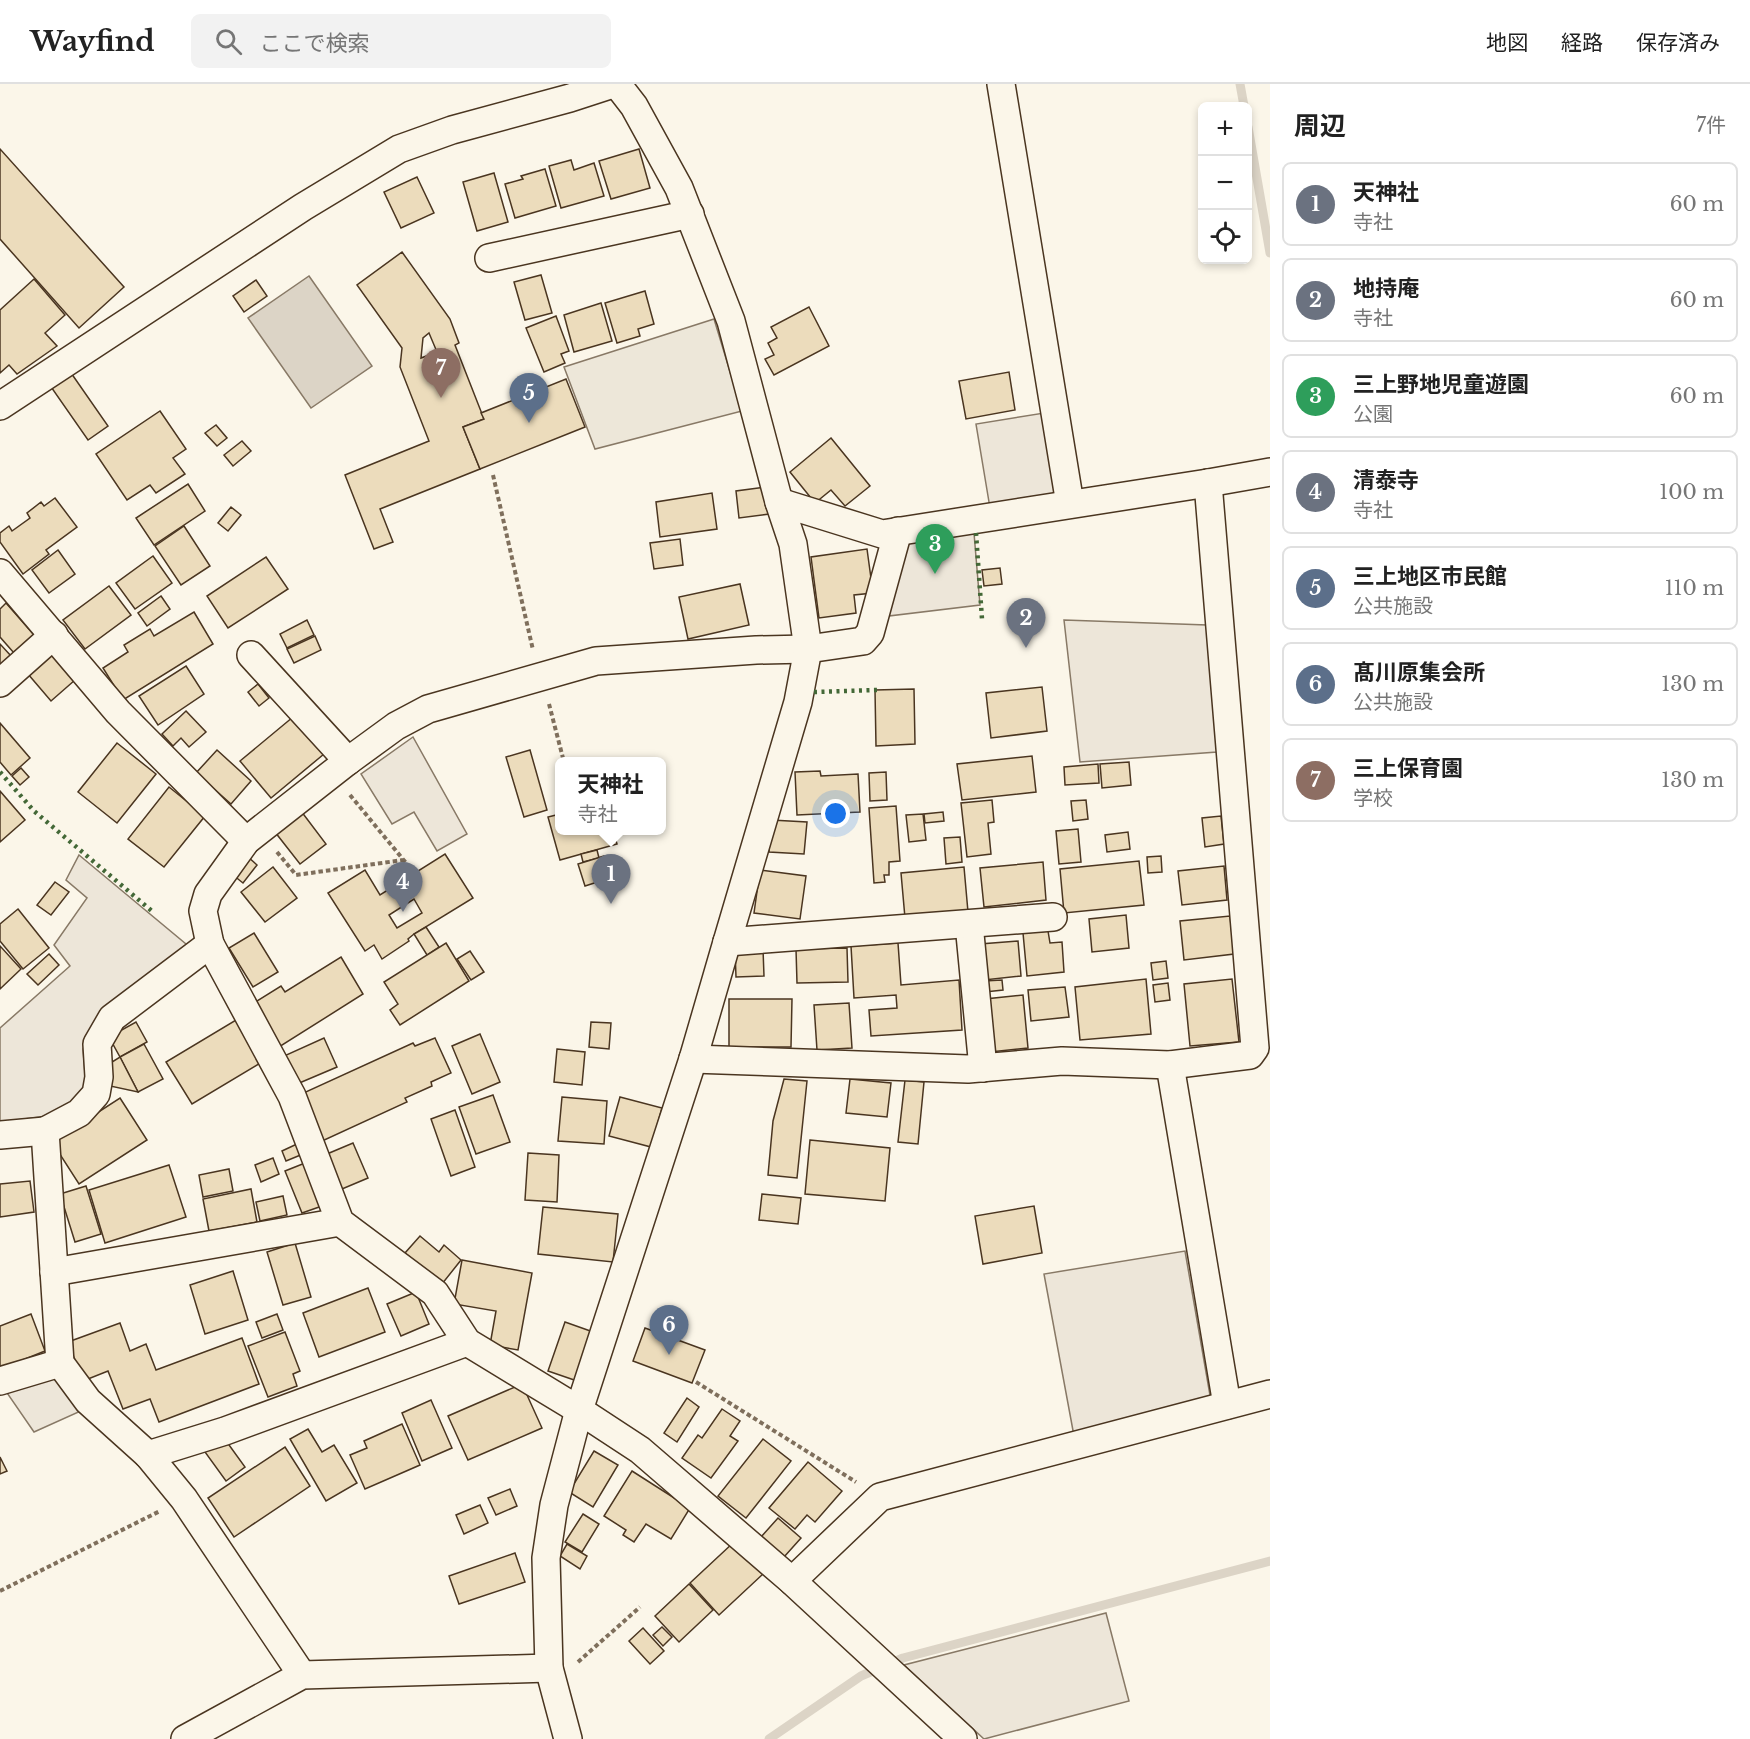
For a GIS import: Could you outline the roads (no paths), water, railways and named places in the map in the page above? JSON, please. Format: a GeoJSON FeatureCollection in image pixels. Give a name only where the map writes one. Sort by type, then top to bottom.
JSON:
{"type":"FeatureCollection","features":[{"type":"Feature","properties":{"kind":"street"},"geometry":{"type":"LineString","coordinates":[[0,406],[303,207],[399,149],[452,130],[615,84],[633,106],[679,188],[731,321],[779,502],[793,544],[808,649],[798,702],[728,942],[693,1059],[579,1410],[554,1505],[546,1558],[549,1668],[568,1739]]}},
{"type":"Feature","properties":{"kind":"street"},"geometry":{"type":"LineString","coordinates":[[1001,84],[1070,504]]}},
{"type":"Feature","properties":{"kind":"street"},"geometry":{"type":"LineString","coordinates":[[489,258],[690,214]]}},
{"type":"Feature","properties":{"kind":"street"},"geometry":{"type":"LineString","coordinates":[[779,502],[882,534],[1270,472]]}},
{"type":"Feature","properties":{"kind":"street"},"geometry":{"type":"LineString","coordinates":[[693,1059],[968,1069],[1062,1061],[1170,1065],[1250,1055],[1255,1048],[1208,483]]}},
{"type":"Feature","properties":{"kind":"street"},"geometry":{"type":"LineString","coordinates":[[898,531],[870,633],[863,641],[808,649],[756,650],[596,661],[543,686],[428,709],[396,726],[348,760],[246,841],[208,894],[203,911],[210,944],[292,1096],[340,1222],[435,1293],[467,1342],[640,1450],[792,1581],[963,1739]]}},
{"type":"Feature","properties":{"kind":"street"},"geometry":{"type":"LineString","coordinates":[[0,573],[118,712],[246,841]]}},
{"type":"Feature","properties":{"kind":"street"},"geometry":{"type":"LineString","coordinates":[[0,683],[54,635]]}},
{"type":"Feature","properties":{"kind":"street"},"geometry":{"type":"LineString","coordinates":[[251,655],[348,760]]}},
{"type":"Feature","properties":{"kind":"street"},"geometry":{"type":"LineString","coordinates":[[728,942],[1053,917]]}},
{"type":"Feature","properties":{"kind":"street"},"geometry":{"type":"LineString","coordinates":[[969,924],[983,1068]]}},
{"type":"Feature","properties":{"kind":"street"},"geometry":{"type":"LineString","coordinates":[[0,1135],[45,1131],[79,1113],[96,1094],[99,1077],[97,1044],[112,1018],[210,944]]}},
{"type":"Feature","properties":{"kind":"street"},"geometry":{"type":"LineString","coordinates":[[1170,1065],[1227,1405]]}},
{"type":"Feature","properties":{"kind":"street"},"geometry":{"type":"LineString","coordinates":[[45,1131],[60,1363],[88,1401],[148,1455],[184,1499],[302,1675]]}},
{"type":"Feature","properties":{"kind":"street"},"geometry":{"type":"LineString","coordinates":[[54,1272],[340,1222]]}},
{"type":"Feature","properties":{"kind":"street"},"geometry":{"type":"LineString","coordinates":[[148,1455],[236,1427],[467,1342]]}},
{"type":"Feature","properties":{"kind":"street"},"geometry":{"type":"LineString","coordinates":[[0,1382],[60,1363]]}},
{"type":"Feature","properties":{"kind":"street"},"geometry":{"type":"LineString","coordinates":[[792,1581],[880,1497],[1270,1394]]}},
{"type":"Feature","properties":{"kind":"street"},"geometry":{"type":"LineString","coordinates":[[185,1739],[302,1675],[549,1668]]}},
{"type":"Feature","properties":{"kind":"waterway"},"geometry":{"type":"LineString","coordinates":[[1240,84],[1243,102]]}},
{"type":"Feature","properties":{"kind":"waterway"},"geometry":{"type":"LineString","coordinates":[[1252,150],[1270,253]]}},
{"type":"Feature","properties":{"kind":"waterway"},"geometry":{"type":"LineString","coordinates":[[769,1739],[861,1676],[903,1658],[1270,1561]]}},
{"type":"Feature","properties":{"kind":"place","name":"三上保育園"},"geometry":{"type":"Point","coordinates":[441,398]}},
{"type":"Feature","properties":{"kind":"place","name":"三上地区市民館"},"geometry":{"type":"Point","coordinates":[529,423]}},
{"type":"Feature","properties":{"kind":"place","name":"三上野地児童遊園"},"geometry":{"type":"Point","coordinates":[935,574]}},
{"type":"Feature","properties":{"kind":"place","name":"地持庵"},"geometry":{"type":"Point","coordinates":[1026,648]}},
{"type":"Feature","properties":{"kind":"place","name":"天神社"},"geometry":{"type":"Point","coordinates":[611,904]}},
{"type":"Feature","properties":{"kind":"place","name":"清泰寺"},"geometry":{"type":"Point","coordinates":[403,912]}},
{"type":"Feature","properties":{"kind":"place","name":"髙川原集会所"},"geometry":{"type":"Point","coordinates":[669,1355]}}]}
